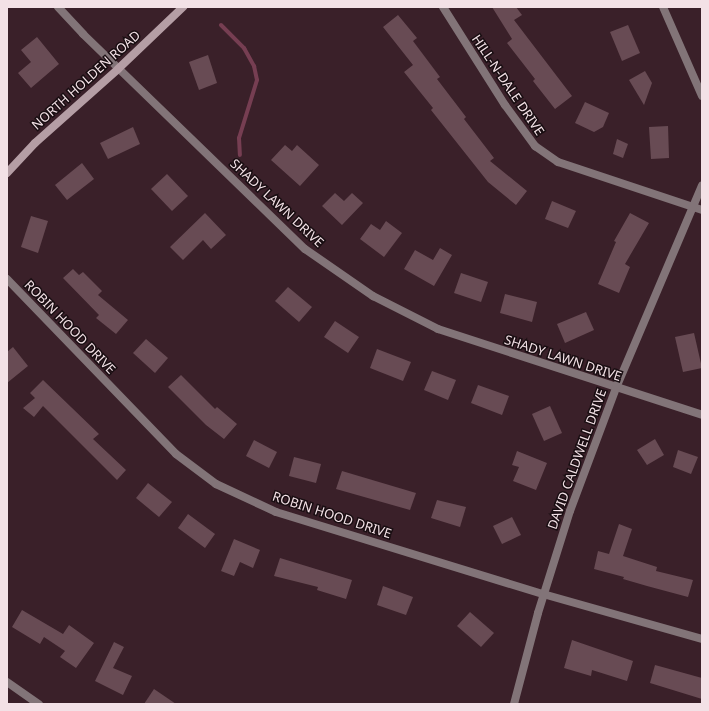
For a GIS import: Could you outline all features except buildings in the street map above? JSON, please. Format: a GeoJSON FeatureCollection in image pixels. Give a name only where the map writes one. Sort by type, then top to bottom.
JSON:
{"type":"FeatureCollection","features":[{"type":"Feature","properties":{"kind":"main road","name":"NORTH HOLDEN ROAD"},"geometry":{"type":"LineString","coordinates":[[7,173],[35,143],[118,69],[183,7]]}},
{"type":"Feature","properties":{"kind":"street","name":"SHADY LAWN DRIVE"},"geometry":{"type":"LineString","coordinates":[[58,7],[118,69],[305,249],[373,296],[438,329],[702,415]]}},
{"type":"Feature","properties":{"kind":"street","name":"HILL-N-DALE DRIVE"},"geometry":{"type":"LineString","coordinates":[[443,7],[505,105],[535,146],[558,162],[702,210]]}},
{"type":"Feature","properties":{"kind":"street"},"geometry":{"type":"LineString","coordinates":[[663,7],[702,96]]}},
{"type":"Feature","properties":{"kind":"street","name":"DAVID CALDWELL DRIVE"},"geometry":{"type":"LineString","coordinates":[[514,704],[543,594],[570,511],[616,388],[702,185]]}},
{"type":"Feature","properties":{"kind":"street","name":"ROBIN HOOD DRIVE"},"geometry":{"type":"LineString","coordinates":[[7,279],[176,454],[216,484],[276,512],[543,594],[702,638]]}},
{"type":"Feature","properties":{"kind":"street"},"geometry":{"type":"LineString","coordinates":[[7,682],[39,704]]}},
{"type":"Feature","properties":{"kind":"waterway"},"geometry":{"type":"LineString","coordinates":[[221,25],[244,48],[254,66],[257,80],[239,138],[240,155]]}}]}
